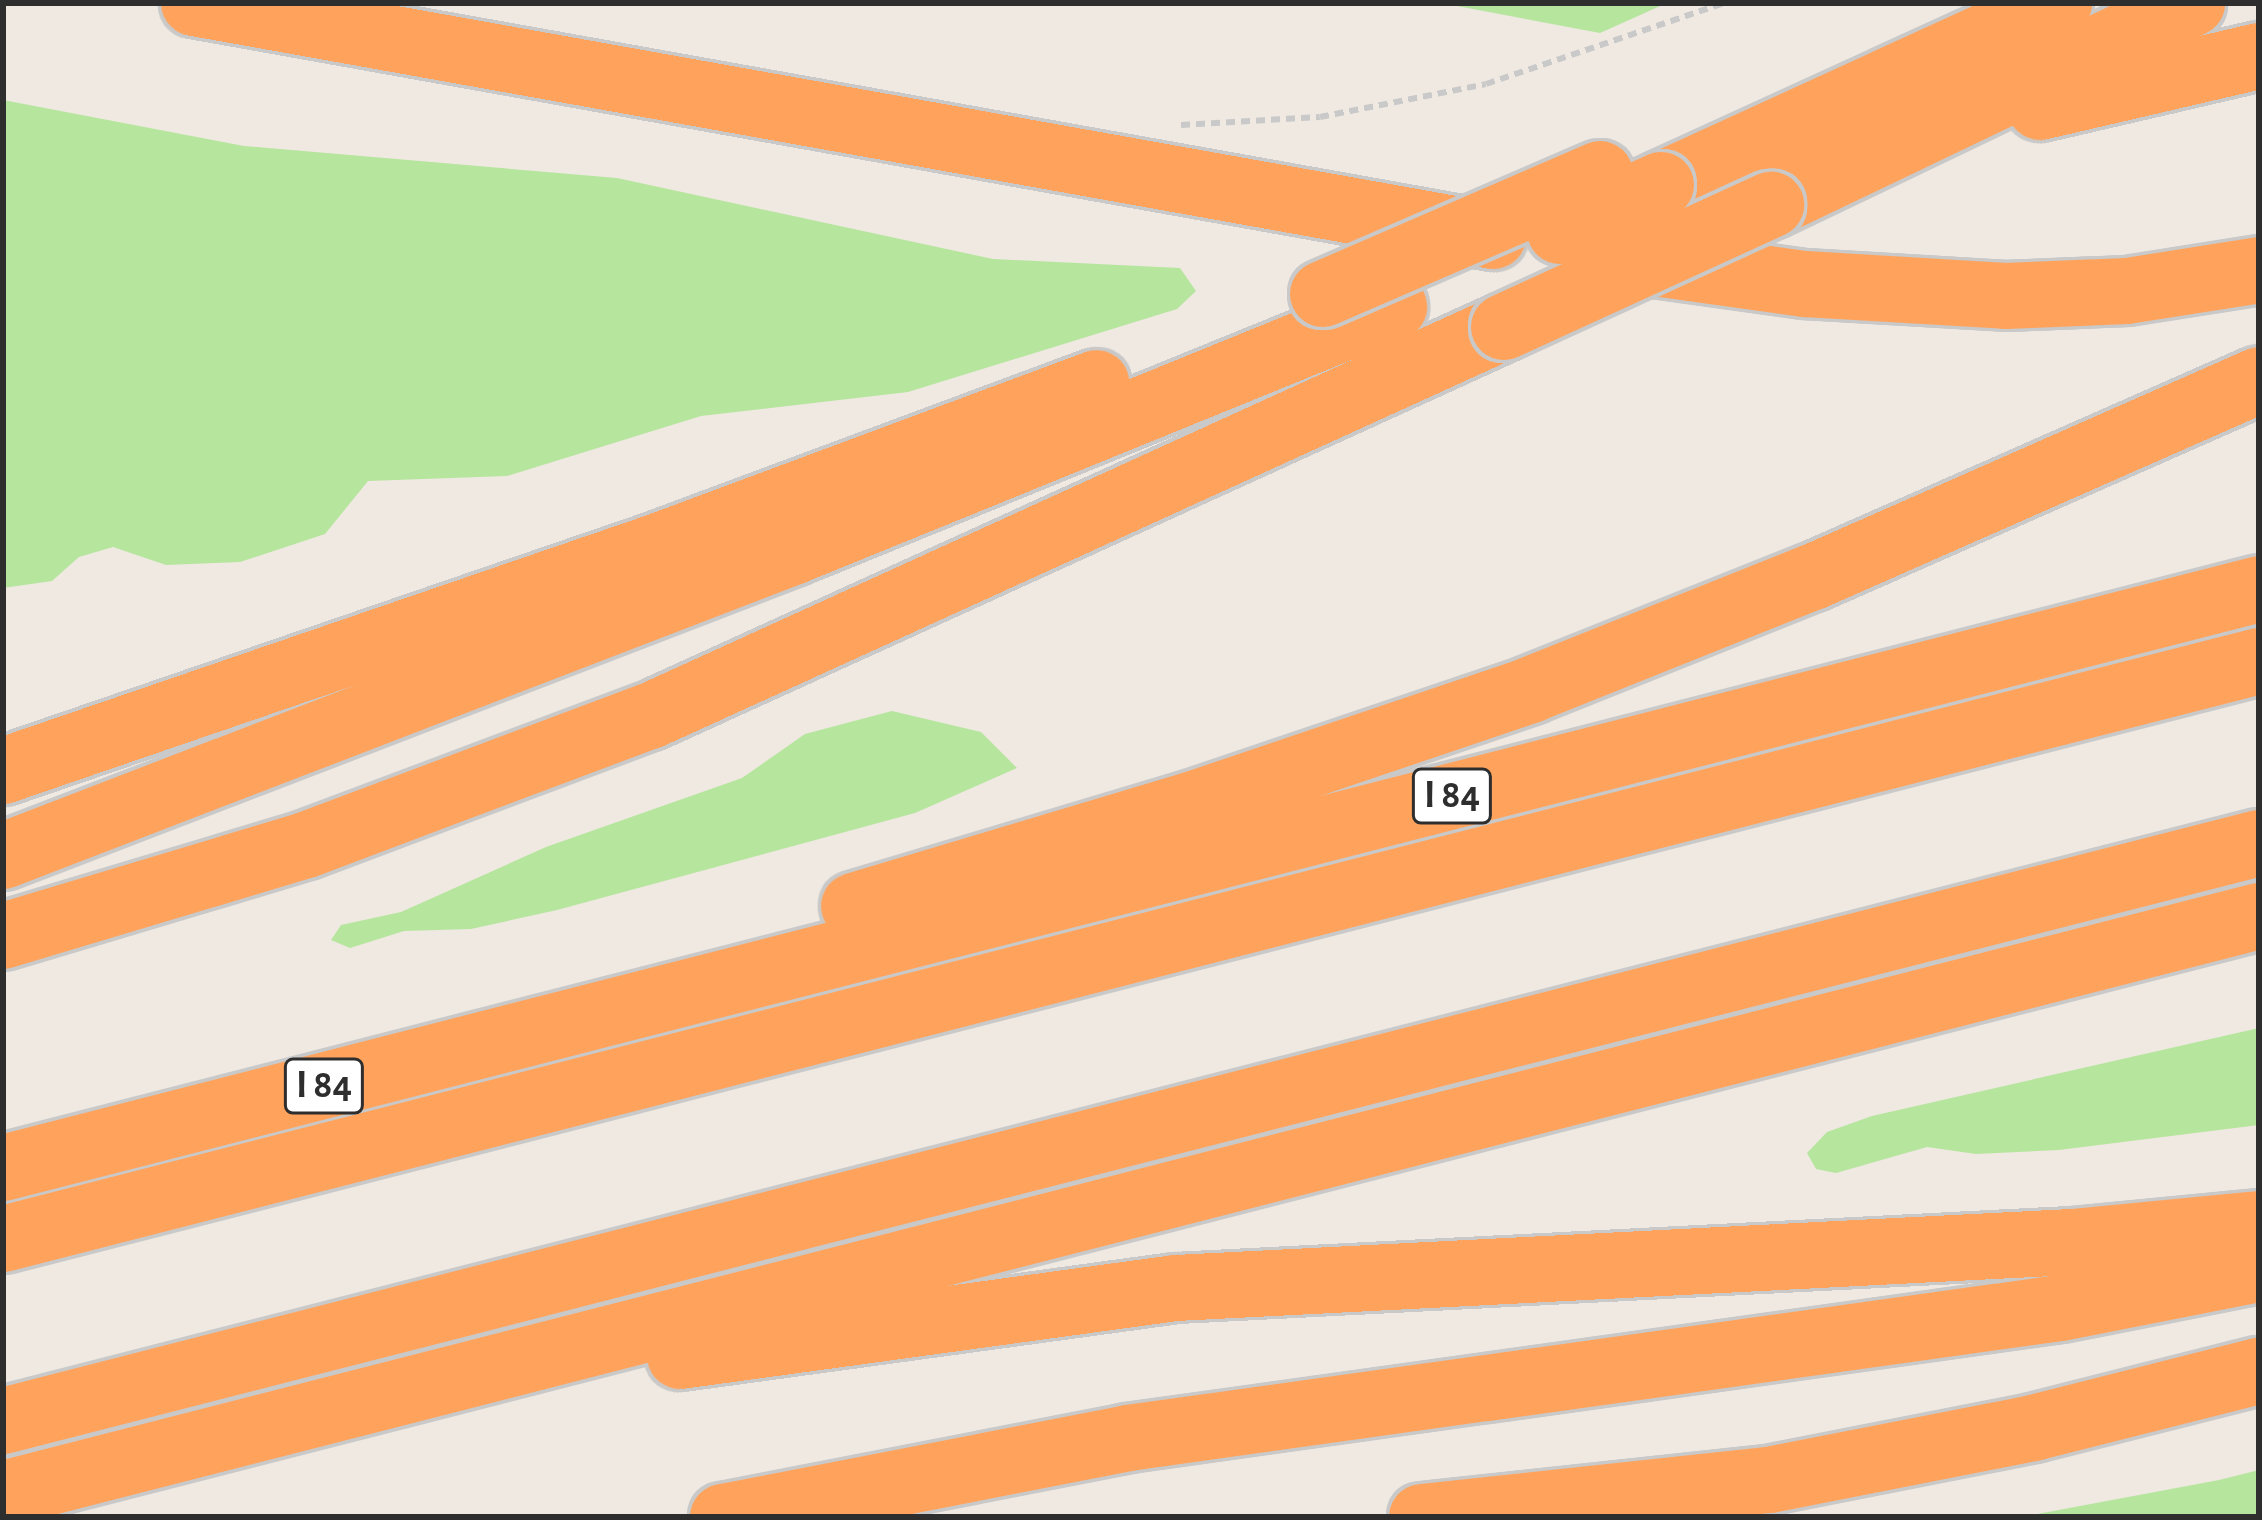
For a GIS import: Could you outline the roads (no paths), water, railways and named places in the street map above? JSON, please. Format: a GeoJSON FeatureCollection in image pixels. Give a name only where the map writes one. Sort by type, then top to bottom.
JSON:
{"type":"FeatureCollection","features":[{"type":"Feature","properties":{"kind":"highway"},"geometry":{"type":"LineString","coordinates":[[194,3],[1730,275],[2049,296],[2259,270]]}},
{"type":"Feature","properties":{"kind":"highway"},"geometry":{"type":"LineString","coordinates":[[3,856],[795,551],[1394,307],[1630,179],[1993,3]]}},
{"type":"Feature","properties":{"kind":"highway"},"geometry":{"type":"LineString","coordinates":[[3,771],[656,547],[1630,179],[2059,3]]}},
{"type":"Feature","properties":{"kind":"highway"},"geometry":{"type":"LineString","coordinates":[[3,936],[307,845],[650,716],[1898,149],[1989,95],[2192,3]]}},
{"type":"Feature","properties":{"kind":"highway"},"geometry":{"type":"LineString","coordinates":[[1898,149],[2119,85],[2259,56]]}},
{"type":"Feature","properties":{"kind":"highway"},"geometry":{"type":"LineString","coordinates":[[645,1003],[854,906],[1358,750],[1664,639],[2259,380]]}},
{"type":"Feature","properties":{"kind":"highway","name":"I 84"},"geometry":{"type":"LineString","coordinates":[[3,1168],[2259,589]]}},
{"type":"Feature","properties":{"kind":"highway"},"geometry":{"type":"LineString","coordinates":[[3,1239],[2259,661]]}},
{"type":"Feature","properties":{"kind":"highway"},"geometry":{"type":"LineString","coordinates":[[3,1421],[2259,843]]}},
{"type":"Feature","properties":{"kind":"highway"},"geometry":{"type":"LineString","coordinates":[[3,1495],[2259,916]]}},
{"type":"Feature","properties":{"kind":"highway"},"geometry":{"type":"LineString","coordinates":[[551,1354],[726,1352],[994,1308],[1176,1288],[2072,1242],[2259,1224]]}},
{"type":"Feature","properties":{"kind":"highway"},"geometry":{"type":"LineString","coordinates":[[723,1517],[1087,1445],[2060,1308],[2259,1269]]}},
{"type":"Feature","properties":{"kind":"highway"},"geometry":{"type":"LineString","coordinates":[[1624,1517],[1707,1491],[1976,1441],[2259,1371]]}},
{"type":"Feature","properties":{"kind":"highway"},"geometry":{"type":"LineString","coordinates":[[1422,1517],[1603,1494],[1707,1491]]}}]}
